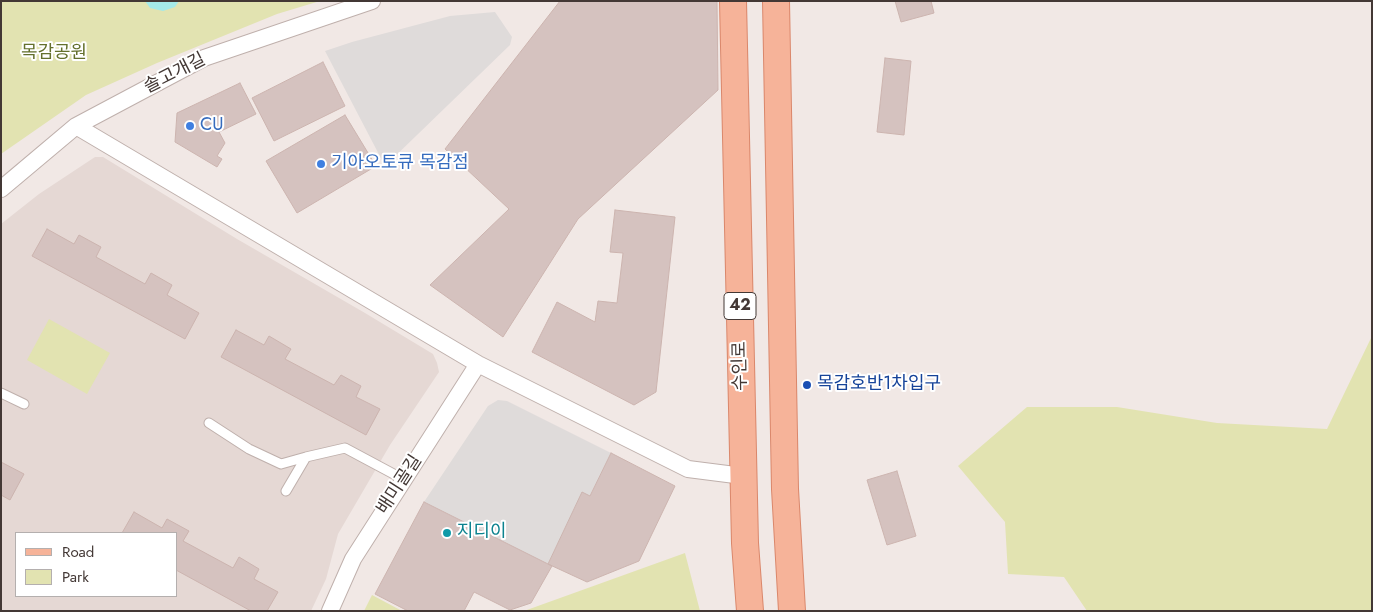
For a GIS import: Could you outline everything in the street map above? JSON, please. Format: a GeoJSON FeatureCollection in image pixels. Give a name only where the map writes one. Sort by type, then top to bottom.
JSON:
{"type":"FeatureCollection","features":[{"type":"Feature","properties":{"kind":"main road","name":"수인로"},"geometry":{"type":"LineString","coordinates":[[733,1],[744,543],[750,611]]}},
{"type":"Feature","properties":{"kind":"main road","name":"42"},"geometry":{"type":"LineString","coordinates":[[776,1],[786,490],[792,611]]}},
{"type":"Feature","properties":{"kind":"street","name":"솔고개길"},"geometry":{"type":"LineString","coordinates":[[1,189],[76,126],[204,58],[372,1]]}},
{"type":"Feature","properties":{"kind":"street"},"geometry":{"type":"LineString","coordinates":[[76,126],[478,364],[688,469],[743,476]]}},
{"type":"Feature","properties":{"kind":"street","name":"배미골길"},"geometry":{"type":"LineString","coordinates":[[330,611],[353,560],[478,364]]}},
{"type":"Feature","properties":{"kind":"lane"},"geometry":{"type":"LineString","coordinates":[[1,393],[24,404]]}},
{"type":"Feature","properties":{"kind":"lane"},"geometry":{"type":"LineString","coordinates":[[209,423],[248,449],[281,464],[345,448],[403,479]]}},
{"type":"Feature","properties":{"kind":"lane"},"geometry":{"type":"LineString","coordinates":[[286,491],[306,457]]}},
{"type":"Feature","properties":{"kind":"shaded area"},"geometry":{"type":"Polygon","coordinates":[[[495,12],[512,37],[510,45],[385,166],[325,51],[450,16],[495,12]]]}},
{"type":"Feature","properties":{"kind":"shaded area"},"geometry":{"type":"Polygon","coordinates":[[[95,157],[103,157],[237,239],[433,354],[439,372],[390,445],[338,534],[326,579],[311,611],[1,611],[1,224],[39,194],[95,157]]]}},
{"type":"Feature","properties":{"kind":"shaded area"},"geometry":{"type":"Polygon","coordinates":[[[498,400],[507,401],[611,453],[590,496],[582,493],[548,564],[424,502],[488,406],[498,400]]]}},
{"type":"Feature","properties":{"kind":"green space","name":"목감공원"},"geometry":{"type":"Polygon","coordinates":[[[1,1],[320,1],[277,14],[157,63],[86,95],[1,154],[1,1]]]}},
{"type":"Feature","properties":{"kind":"green space"},"geometry":{"type":"Polygon","coordinates":[[[49,319],[110,353],[87,394],[27,360],[49,319]]]}},
{"type":"Feature","properties":{"kind":"green space"},"geometry":{"type":"Polygon","coordinates":[[[1372,336],[1372,611],[1087,611],[1064,577],[1008,574],[1005,522],[958,466],[1027,407],[1117,407],[1217,423],[1327,429],[1372,336]]]}},
{"type":"Feature","properties":{"kind":"green space"},"geometry":{"type":"Polygon","coordinates":[[[685,553],[700,611],[524,611],[685,553]]]}},
{"type":"Feature","properties":{"kind":"green space"},"geometry":{"type":"Polygon","coordinates":[[[372,595],[402,611],[364,611],[372,595]]]}},
{"type":"Feature","properties":{"kind":"water"},"geometry":{"type":"Polygon","coordinates":[[[145,1],[179,1],[175,7],[163,11],[150,8],[145,1]]]}},
{"type":"Feature","properties":{"kind":"building"},"geometry":{"type":"Polygon","coordinates":[[[560,1],[717,1],[718,90],[578,219],[503,337],[430,285],[509,209],[445,149],[560,1]]]}},
{"type":"Feature","properties":{"kind":"building"},"geometry":{"type":"Polygon","coordinates":[[[895,1],[931,1],[934,13],[901,22],[895,1]]]}},
{"type":"Feature","properties":{"kind":"building"},"geometry":{"type":"Polygon","coordinates":[[[885,58],[911,61],[904,135],[877,132],[885,58]]]}},
{"type":"Feature","properties":{"kind":"building"},"geometry":{"type":"Polygon","coordinates":[[[323,62],[345,106],[274,141],[252,98],[323,62]]]}},
{"type":"Feature","properties":{"kind":"building"},"geometry":{"type":"Polygon","coordinates":[[[240,83],[256,114],[219,132],[225,143],[217,156],[222,159],[217,167],[175,142],[177,113],[240,83]]]}},
{"type":"Feature","properties":{"kind":"building","name":"기아오토큐 목감점"},"geometry":{"type":"Polygon","coordinates":[[[345,115],[376,166],[297,213],[266,161],[345,115]]]}},
{"type":"Feature","properties":{"kind":"building"},"geometry":{"type":"Polygon","coordinates":[[[615,210],[675,217],[656,392],[634,405],[532,352],[557,302],[595,322],[598,301],[617,303],[623,253],[610,252],[615,210]]]}},
{"type":"Feature","properties":{"kind":"building"},"geometry":{"type":"Polygon","coordinates":[[[47,229],[74,244],[79,235],[101,247],[96,257],[145,284],[151,273],[172,285],[167,295],[199,313],[185,339],[32,256],[47,229]]]}},
{"type":"Feature","properties":{"kind":"building"},"geometry":{"type":"Polygon","coordinates":[[[236,330],[264,345],[269,336],[291,349],[285,359],[334,385],[341,375],[361,386],[356,397],[380,409],[366,435],[221,357],[236,330]]]}},
{"type":"Feature","properties":{"kind":"building"},"geometry":{"type":"Polygon","coordinates":[[[611,453],[675,486],[639,561],[587,582],[548,564],[582,492],[590,496],[611,453]]]}},
{"type":"Feature","properties":{"kind":"building"},"geometry":{"type":"Polygon","coordinates":[[[1,462],[24,474],[10,500],[1,495],[1,462]]]}},
{"type":"Feature","properties":{"kind":"building"},"geometry":{"type":"Polygon","coordinates":[[[897,471],[916,536],[887,545],[867,480],[897,471]]]}},
{"type":"Feature","properties":{"kind":"building","name":"지디이"},"geometry":{"type":"Polygon","coordinates":[[[424,502],[552,566],[531,603],[510,610],[474,592],[464,611],[408,611],[375,594],[424,502]]]}},
{"type":"Feature","properties":{"kind":"building"},"geometry":{"type":"Polygon","coordinates":[[[134,512],[162,528],[167,519],[189,531],[183,541],[233,568],[239,557],[259,569],[254,579],[278,592],[267,611],[251,611],[178,571],[178,532],[123,532],[134,512]]]}},
{"type":"Feature","properties":{"kind":"place","name":"CU"},"geometry":{"type":"Point","coordinates":[190,126]}},
{"type":"Feature","properties":{"kind":"place","name":"기아오토큐 목감점"},"geometry":{"type":"Point","coordinates":[321,164]}},
{"type":"Feature","properties":{"kind":"place","name":"목감호반1차입구"},"geometry":{"type":"Point","coordinates":[807,385]}},
{"type":"Feature","properties":{"kind":"place","name":"지디이"},"geometry":{"type":"Point","coordinates":[447,533]}}]}
